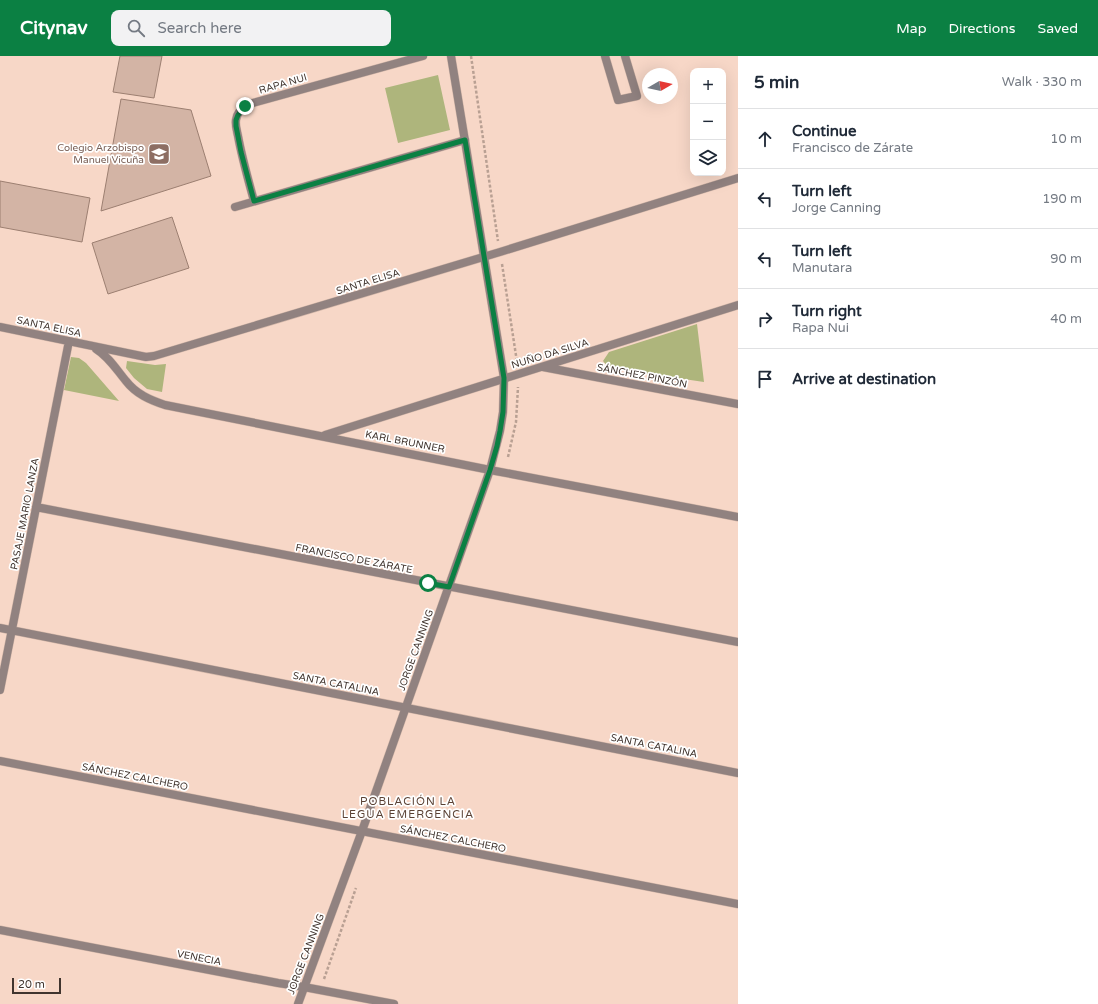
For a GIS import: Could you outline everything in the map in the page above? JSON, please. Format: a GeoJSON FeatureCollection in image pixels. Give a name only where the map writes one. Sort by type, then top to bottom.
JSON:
{"type":"FeatureCollection","features":[{"type":"Feature","properties":{"kind":"street","name":"RAPA NUI"},"geometry":{"type":"LineString","coordinates":[[254,201],[241,152],[236,126],[238,115],[245,106],[423,56]]}},
{"type":"Feature","properties":{"kind":"street","name":"JORGE CANNING"},"geometry":{"type":"LineString","coordinates":[[298,1004],[362,832],[449,587],[490,470],[500,431],[503,412],[504,378],[451,56]]}},
{"type":"Feature","properties":{"kind":"street"},"geometry":{"type":"LineString","coordinates":[[605,56],[618,100],[637,96],[625,56]]}},
{"type":"Feature","properties":{"kind":"street"},"geometry":{"type":"LineString","coordinates":[[235,207],[465,140]]}},
{"type":"Feature","properties":{"kind":"street","name":"SANTA ELISA"},"geometry":{"type":"LineString","coordinates":[[0,327],[146,357],[154,356],[484,257],[738,178]]}},
{"type":"Feature","properties":{"kind":"street","name":"NUÑO DA SILVA"},"geometry":{"type":"LineString","coordinates":[[323,436],[738,305]]}},
{"type":"Feature","properties":{"kind":"street","name":"PASAJE MARIO LANZA"},"geometry":{"type":"LineString","coordinates":[[0,690],[69,341]]}},
{"type":"Feature","properties":{"kind":"street","name":"KARL BRUNNER"},"geometry":{"type":"LineString","coordinates":[[90,346],[106,356],[135,391],[155,402],[490,470],[738,517]]}},
{"type":"Feature","properties":{"kind":"street","name":"SÁNCHEZ PINZÓN"},"geometry":{"type":"LineString","coordinates":[[542,367],[738,404]]}},
{"type":"Feature","properties":{"kind":"street","name":"FRANCISCO DE ZÁRATE"},"geometry":{"type":"LineString","coordinates":[[36,507],[738,642]]}},
{"type":"Feature","properties":{"kind":"street","name":"SANTA CATALINA"},"geometry":{"type":"LineString","coordinates":[[0,628],[738,773]]}},
{"type":"Feature","properties":{"kind":"street","name":"SÁNCHEZ CALCHERO"},"geometry":{"type":"LineString","coordinates":[[0,761],[738,904]]}},
{"type":"Feature","properties":{"kind":"street","name":"VENECIA"},"geometry":{"type":"LineString","coordinates":[[0,930],[278,984],[304,987],[394,1004]]}},
{"type":"Feature","properties":{"kind":"path"},"geometry":{"type":"LineString","coordinates":[[472,56],[518,374],[516,422],[511,447],[503,472]]}},
{"type":"Feature","properties":{"kind":"path"},"geometry":{"type":"LineString","coordinates":[[320,990],[356,886]]}},
{"type":"Feature","properties":{"kind":"green space"},"geometry":{"type":"Polygon","coordinates":[[[438,75],[450,130],[398,143],[385,88],[438,75]]]}},
{"type":"Feature","properties":{"kind":"green space"},"geometry":{"type":"Polygon","coordinates":[[[697,324],[704,382],[609,368],[603,361],[609,352],[697,324]]]}},
{"type":"Feature","properties":{"kind":"green space"},"geometry":{"type":"Polygon","coordinates":[[[71,357],[79,358],[86,363],[119,401],[64,390],[71,357]]]}},
{"type":"Feature","properties":{"kind":"green space"},"geometry":{"type":"Polygon","coordinates":[[[127,361],[155,365],[166,364],[162,392],[147,389],[134,378],[126,368],[127,361]]]}},
{"type":"Feature","properties":{"kind":"building"},"geometry":{"type":"Polygon","coordinates":[[[120,56],[162,56],[154,98],[113,92],[120,56]]]}},
{"type":"Feature","properties":{"kind":"building"},"geometry":{"type":"Polygon","coordinates":[[[121,99],[191,110],[211,176],[101,211],[121,99]]]}},
{"type":"Feature","properties":{"kind":"building"},"geometry":{"type":"Polygon","coordinates":[[[0,181],[90,198],[82,242],[0,227],[0,181]]]}},
{"type":"Feature","properties":{"kind":"building"},"geometry":{"type":"Polygon","coordinates":[[[172,217],[189,268],[108,294],[92,243],[172,217]]]}},
{"type":"Feature","properties":{"kind":"place","name":"Colegio Arzobispo Manuel Vicuña"},"geometry":{"type":"Point","coordinates":[159,154]}},
{"type":"Feature","properties":{"kind":"district","name":"POBLACIÓN LA LEGUA EMERGENCIA"},"geometry":{"type":"Point","coordinates":[408,807]}},
{"type":"Feature","properties":{"kind":"route"},"geometry":{"type":"LineString","coordinates":[[245,106],[238,115],[236,126],[241,152],[254,201],[465,140],[504,378],[503,412],[497,446],[490,470],[449,587],[428,583]]}}]}
